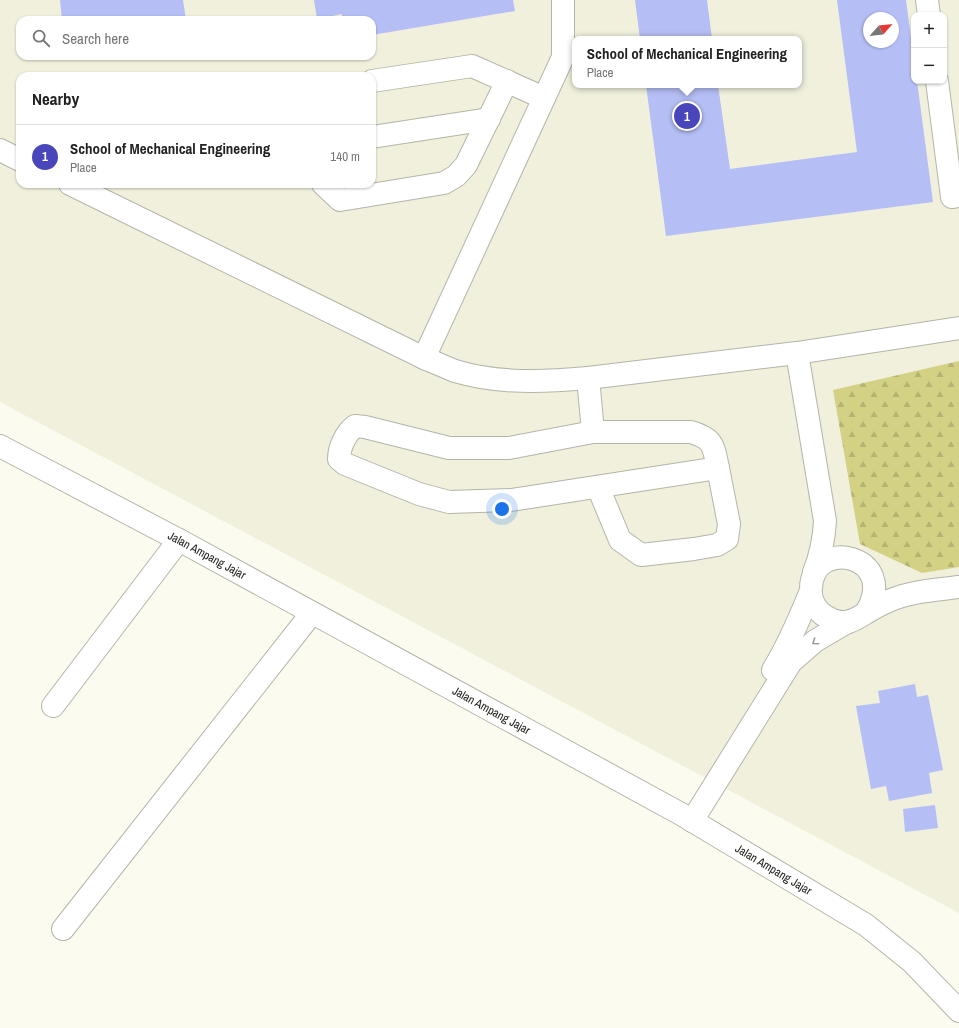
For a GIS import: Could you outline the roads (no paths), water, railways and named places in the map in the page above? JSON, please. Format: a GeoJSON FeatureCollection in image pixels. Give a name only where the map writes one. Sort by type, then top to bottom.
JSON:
{"type":"FeatureCollection","features":[{"type":"Feature","properties":{"kind":"street"},"geometry":{"type":"LineString","coordinates":[[424,358],[563,57],[563,0]]}},
{"type":"Feature","properties":{"kind":"street"},"geometry":{"type":"LineString","coordinates":[[927,0],[928,12]]}},
{"type":"Feature","properties":{"kind":"street"},"geometry":{"type":"LineString","coordinates":[[376,80],[472,66],[544,98]]}},
{"type":"Feature","properties":{"kind":"street"},"geometry":{"type":"LineString","coordinates":[[327,188],[340,200],[444,183],[456,176],[466,165],[507,81]]}},
{"type":"Feature","properties":{"kind":"street"},"geometry":{"type":"LineString","coordinates":[[937,84],[952,197],[959,196]]}},
{"type":"Feature","properties":{"kind":"street"},"geometry":{"type":"LineString","coordinates":[[376,136],[489,119]]}},
{"type":"Feature","properties":{"kind":"street"},"geometry":{"type":"LineString","coordinates":[[0,150],[16,158]]}},
{"type":"Feature","properties":{"kind":"street"},"geometry":{"type":"LineString","coordinates":[[78,188],[424,358],[456,371],[493,379],[540,381],[588,378],[797,353],[959,328]]}},
{"type":"Feature","properties":{"kind":"street"},"geometry":{"type":"LineString","coordinates":[[686,818],[797,626],[821,554],[825,521],[797,353]]}},
{"type":"Feature","properties":{"kind":"street"},"geometry":{"type":"LineString","coordinates":[[588,378],[593,432]]}},
{"type":"Feature","properties":{"kind":"street"},"geometry":{"type":"LineString","coordinates":[[598,487],[620,540],[641,555],[717,545],[728,539],[729,524],[718,468],[714,448],[705,436],[691,432],[593,432],[509,448],[449,448],[365,426],[355,426],[350,430],[339,450],[339,459],[345,464],[419,494],[449,502],[511,500],[718,468]]}},
{"type":"Feature","properties":{"kind":"street","name":"Jalan Ampang Jajar"},"geometry":{"type":"LineString","coordinates":[[0,446],[179,540],[686,818],[866,925],[912,962],[959,1011]]}},
{"type":"Feature","properties":{"kind":"street"},"geometry":{"type":"LineString","coordinates":[[825,521],[841,548],[852,558]]}},
{"type":"Feature","properties":{"kind":"street"},"geometry":{"type":"LineString","coordinates":[[53,706],[179,540]]}},
{"type":"Feature","properties":{"kind":"street"},"geometry":{"type":"LineString","coordinates":[[869,570],[874,580],[875,591],[873,602],[858,616],[838,622],[828,618],[820,612],[814,603],[812,583],[821,564],[830,559],[841,556],[852,558],[861,562],[869,570],[891,583],[913,593]]}},
{"type":"Feature","properties":{"kind":"street"},"geometry":{"type":"LineString","coordinates":[[686,818],[791,662],[815,641],[858,616],[892,599],[913,593],[959,587]]}},
{"type":"Feature","properties":{"kind":"street"},"geometry":{"type":"LineString","coordinates":[[63,929],[312,613]]}},
{"type":"Feature","properties":{"kind":"place","name":"School of Mechanical Engineering"},"geometry":{"type":"Point","coordinates":[687,116]}}]}
